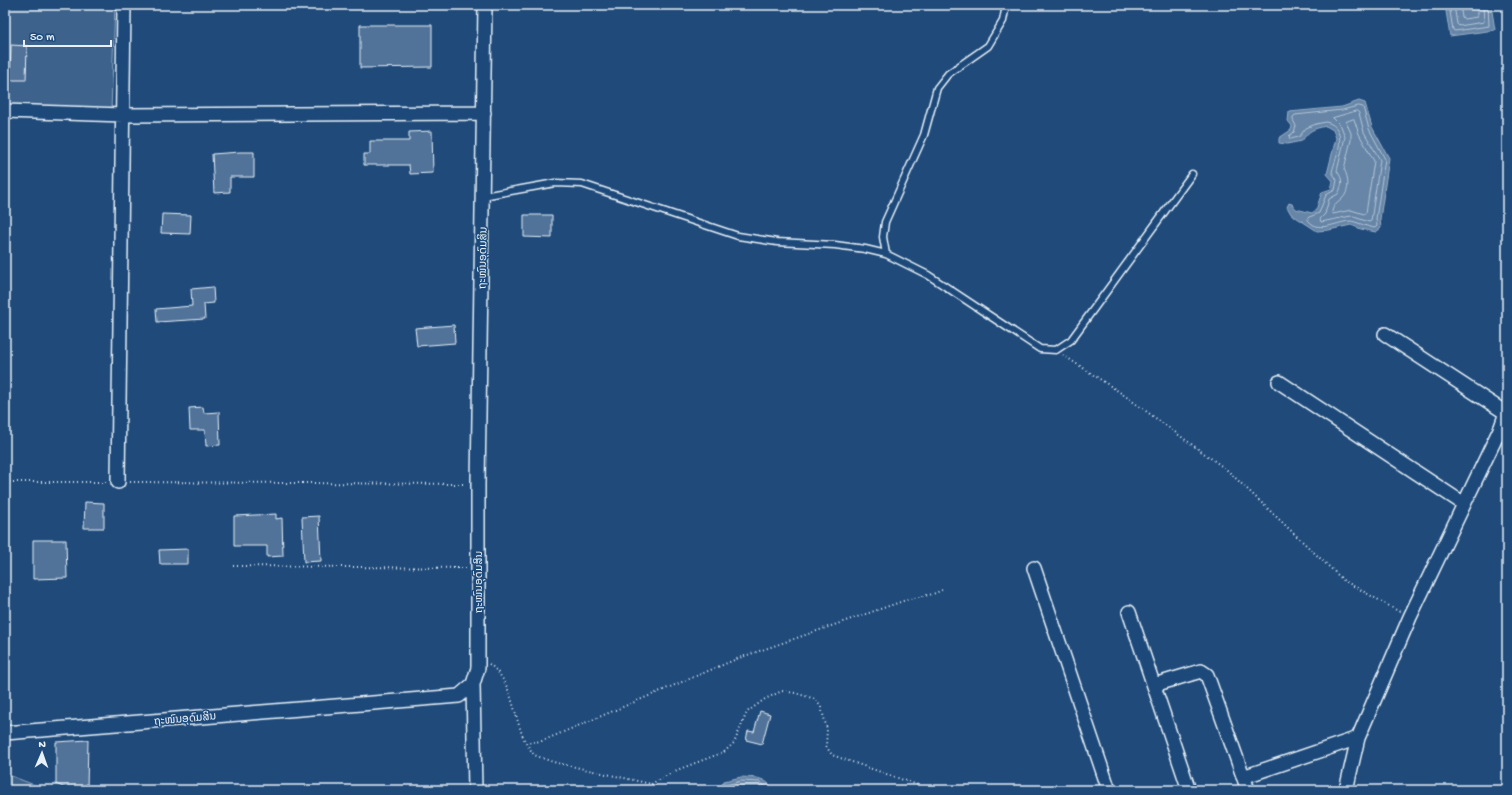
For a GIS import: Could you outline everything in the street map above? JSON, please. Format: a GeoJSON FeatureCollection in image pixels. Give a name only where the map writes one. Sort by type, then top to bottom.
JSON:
{"type":"FeatureCollection","features":[{"type":"Feature","properties":{"kind":"street"},"geometry":{"type":"LineString","coordinates":[[118,482],[124,5]]}},
{"type":"Feature","properties":{"kind":"street","name":"ຖະໜົນອຸດົມສິນ"},"geometry":{"type":"LineString","coordinates":[[5,733],[459,696],[473,684],[478,668],[478,484],[485,5]]}},
{"type":"Feature","properties":{"kind":"street"},"geometry":{"type":"LineString","coordinates":[[5,111],[123,115],[484,113]]}},
{"type":"Feature","properties":{"kind":"street"},"geometry":{"type":"LineString","coordinates":[[1346,790],[1346,782],[1358,738],[1410,617],[1501,427],[1506,412],[1384,334]]}},
{"type":"Feature","properties":{"kind":"street"},"geometry":{"type":"LineString","coordinates":[[1279,382],[1464,504]]}},
{"type":"Feature","properties":{"kind":"street"},"geometry":{"type":"LineString","coordinates":[[1034,568],[1109,790]]}},
{"type":"Feature","properties":{"kind":"street"},"geometry":{"type":"LineString","coordinates":[[1129,612],[1189,790]]}},
{"type":"Feature","properties":{"kind":"street"},"geometry":{"type":"LineString","coordinates":[[1154,685],[1201,671],[1207,675],[1248,790]]}},
{"type":"Feature","properties":{"kind":"street"},"geometry":{"type":"LineString","coordinates":[[473,684],[475,790]]}},
{"type":"Feature","properties":{"kind":"street"},"geometry":{"type":"LineString","coordinates":[[1243,777],[1358,738]]}},
{"type":"Feature","properties":{"kind":"lane"},"geometry":{"type":"LineString","coordinates":[[886,254],[882,237],[885,222],[924,135],[937,88],[948,74],[988,46],[1003,21],[1006,5]]}},
{"type":"Feature","properties":{"kind":"lane"},"geometry":{"type":"LineString","coordinates":[[483,196],[555,183],[582,184],[738,236],[777,242],[835,245],[865,249],[886,254],[928,275],[1040,349],[1056,350],[1071,340],[1192,174]]}},
{"type":"Feature","properties":{"kind":"path"},"geometry":{"type":"LineString","coordinates":[[1056,350],[1120,393],[1227,470],[1343,580],[1410,617]]}},
{"type":"Feature","properties":{"kind":"path"},"geometry":{"type":"LineString","coordinates":[[5,482],[478,484]]}},
{"type":"Feature","properties":{"kind":"path"},"geometry":{"type":"LineString","coordinates":[[233,566],[478,568]]}},
{"type":"Feature","properties":{"kind":"path"},"geometry":{"type":"LineString","coordinates":[[526,743],[542,741],[739,658],[909,599],[933,594],[942,590]]}},
{"type":"Feature","properties":{"kind":"path"},"geometry":{"type":"LineString","coordinates":[[478,657],[497,670],[509,690],[521,733],[534,755],[553,762],[651,784],[663,790]]}},
{"type":"Feature","properties":{"kind":"path"},"geometry":{"type":"LineString","coordinates":[[651,784],[677,770],[724,752],[734,743],[747,712],[766,699],[782,691],[815,699],[821,707],[827,729],[826,746],[832,755],[932,790]]}},
{"type":"Feature","properties":{"kind":"shaded area"},"geometry":{"type":"Polygon","coordinates":[[[5,5],[115,5],[111,110],[5,107],[5,5]]]}},
{"type":"Feature","properties":{"kind":"shaded area"},"geometry":{"type":"Polygon","coordinates":[[[5,767],[9,768],[6,774],[47,790],[5,790],[5,767]]]}},
{"type":"Feature","properties":{"kind":"water"},"geometry":{"type":"Polygon","coordinates":[[[1445,5],[1491,5],[1495,30],[1450,36],[1445,5]]]}},
{"type":"Feature","properties":{"kind":"water"},"geometry":{"type":"Polygon","coordinates":[[[1359,101],[1365,103],[1372,127],[1389,158],[1380,219],[1381,228],[1376,232],[1351,225],[1317,231],[1291,214],[1287,207],[1289,203],[1296,209],[1312,213],[1316,210],[1322,192],[1331,189],[1333,181],[1327,174],[1336,138],[1333,130],[1326,126],[1318,128],[1309,132],[1302,141],[1287,144],[1279,143],[1279,138],[1291,130],[1292,126],[1288,121],[1289,112],[1342,107],[1359,101]]]}},
{"type":"Feature","properties":{"kind":"water"},"geometry":{"type":"Polygon","coordinates":[[[741,777],[755,778],[765,781],[773,788],[773,790],[719,790],[724,781],[741,777]]]}},
{"type":"Feature","properties":{"kind":"building"},"geometry":{"type":"Polygon","coordinates":[[[360,25],[432,25],[432,67],[360,68],[360,25]]]}},
{"type":"Feature","properties":{"kind":"building"},"geometry":{"type":"Polygon","coordinates":[[[11,45],[27,46],[26,80],[10,80],[11,45]]]}},
{"type":"Feature","properties":{"kind":"building"},"geometry":{"type":"Polygon","coordinates":[[[432,131],[433,173],[410,174],[409,165],[364,165],[364,154],[370,154],[370,141],[409,141],[409,132],[432,131]]]}},
{"type":"Feature","properties":{"kind":"building"},"geometry":{"type":"Polygon","coordinates":[[[254,152],[254,177],[230,177],[230,192],[214,193],[212,154],[254,152]]]}},
{"type":"Feature","properties":{"kind":"building"},"geometry":{"type":"Polygon","coordinates":[[[162,214],[191,215],[190,234],[161,233],[162,214]]]}},
{"type":"Feature","properties":{"kind":"building"},"geometry":{"type":"Polygon","coordinates":[[[524,215],[552,215],[552,238],[524,237],[524,215]]]}},
{"type":"Feature","properties":{"kind":"building"},"geometry":{"type":"Polygon","coordinates":[[[213,287],[214,303],[204,304],[205,319],[157,322],[156,309],[192,306],[191,289],[213,287]]]}},
{"type":"Feature","properties":{"kind":"building"},"geometry":{"type":"Polygon","coordinates":[[[454,325],[455,343],[417,346],[415,328],[454,325]]]}},
{"type":"Feature","properties":{"kind":"building"},"geometry":{"type":"Polygon","coordinates":[[[203,407],[204,413],[219,412],[220,445],[206,446],[205,430],[190,430],[189,408],[203,407]]]}},
{"type":"Feature","properties":{"kind":"building"},"geometry":{"type":"Polygon","coordinates":[[[85,502],[104,503],[104,528],[84,528],[85,502]]]}},
{"type":"Feature","properties":{"kind":"building"},"geometry":{"type":"Polygon","coordinates":[[[276,514],[276,519],[282,518],[283,556],[267,557],[267,546],[234,546],[234,516],[276,514]]]}},
{"type":"Feature","properties":{"kind":"building"},"geometry":{"type":"Polygon","coordinates":[[[319,516],[321,561],[304,562],[302,517],[319,516]]]}},
{"type":"Feature","properties":{"kind":"building"},"geometry":{"type":"Polygon","coordinates":[[[33,540],[66,540],[67,578],[33,579],[33,540]]]}},
{"type":"Feature","properties":{"kind":"building"},"geometry":{"type":"Polygon","coordinates":[[[188,549],[188,564],[160,564],[159,550],[188,549]]]}},
{"type":"Feature","properties":{"kind":"building"},"geometry":{"type":"Polygon","coordinates":[[[760,711],[770,714],[762,744],[746,740],[748,731],[754,732],[760,711]]]}},
{"type":"Feature","properties":{"kind":"building"},"geometry":{"type":"Polygon","coordinates":[[[88,740],[87,790],[70,790],[56,784],[56,742],[88,740]]]}}]}
